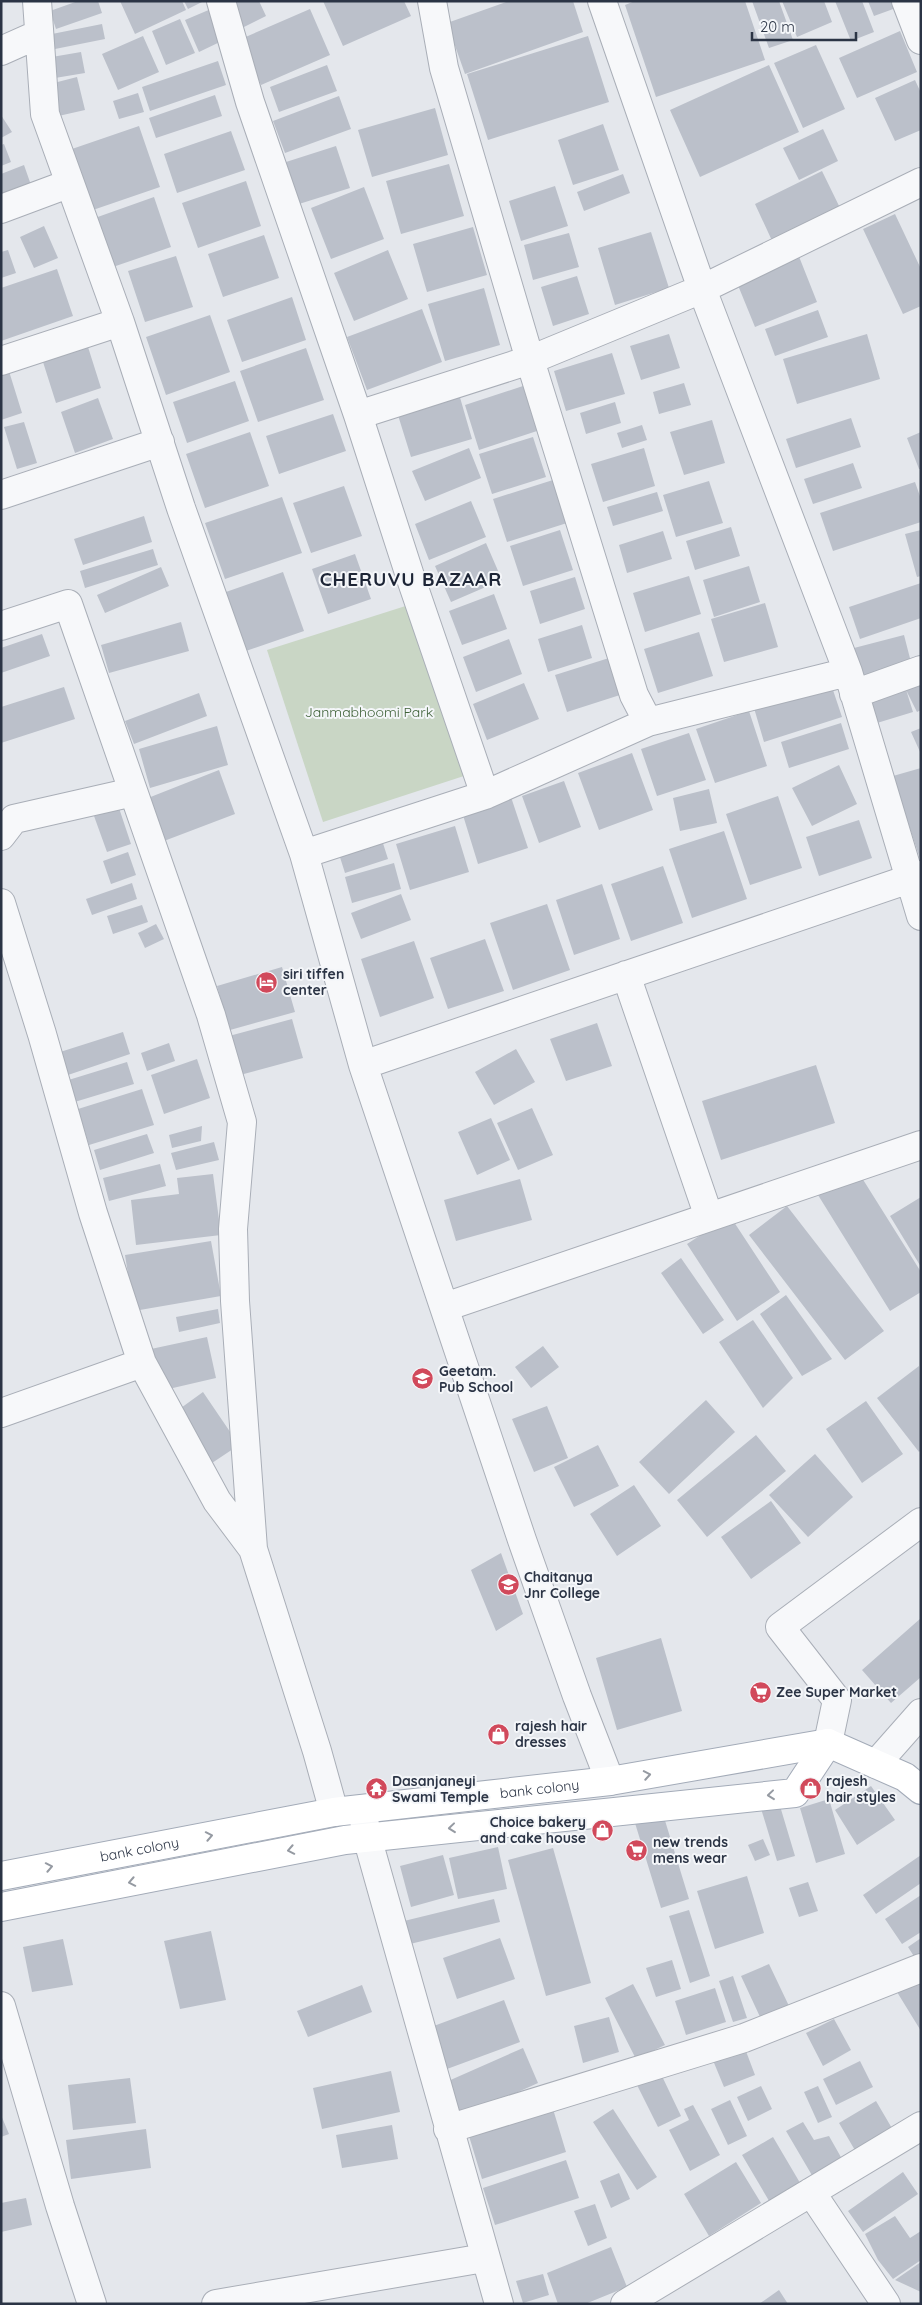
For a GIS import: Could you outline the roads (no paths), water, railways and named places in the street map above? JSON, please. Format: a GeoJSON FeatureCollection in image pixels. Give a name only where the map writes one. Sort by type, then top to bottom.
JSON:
{"type":"FeatureCollection","features":[{"type":"Feature","properties":{"kind":"main road","name":"bank colony"},"geometry":{"type":"LineString","coordinates":[[1,1876],[334,1812],[610,1781],[828,1743]]}},
{"type":"Feature","properties":{"kind":"main road"},"geometry":{"type":"LineString","coordinates":[[1,1907],[367,1837],[794,1793],[828,1743],[906,1777],[921,1790]]}},
{"type":"Feature","properties":{"kind":"street"},"geometry":{"type":"LineString","coordinates":[[37,1],[45,114],[68,184],[120,322],[304,854],[363,1065],[522,1540],[577,1696],[610,1781]]}},
{"type":"Feature","properties":{"kind":"street"},"geometry":{"type":"LineString","coordinates":[[221,1],[250,102],[358,415],[414,589],[485,795]]}},
{"type":"Feature","properties":{"kind":"street"},"geometry":{"type":"LineString","coordinates":[[432,1],[444,68],[530,360],[634,695],[648,722]]}},
{"type":"Feature","properties":{"kind":"street"},"geometry":{"type":"LineString","coordinates":[[602,1],[702,290],[851,683],[916,877],[921,916]]}},
{"type":"Feature","properties":{"kind":"street"},"geometry":{"type":"LineString","coordinates":[[906,1],[921,40]]}},
{"type":"Feature","properties":{"kind":"street"},"geometry":{"type":"LineString","coordinates":[[1,51],[39,34]]}},
{"type":"Feature","properties":{"kind":"street"},"geometry":{"type":"LineString","coordinates":[[358,415],[530,360],[702,290],[921,182]]}},
{"type":"Feature","properties":{"kind":"street"},"geometry":{"type":"LineString","coordinates":[[1,209],[68,184]]}},
{"type":"Feature","properties":{"kind":"street"},"geometry":{"type":"LineString","coordinates":[[1,361],[120,322]]}},
{"type":"Feature","properties":{"kind":"street"},"geometry":{"type":"LineString","coordinates":[[1,495],[160,442]]}},
{"type":"Feature","properties":{"kind":"street"},"geometry":{"type":"LineString","coordinates":[[1,626],[68,604],[211,1015],[242,1122],[233,1229],[235,1301],[253,1548],[317,1751],[334,1812]]}},
{"type":"Feature","properties":{"kind":"street"},"geometry":{"type":"LineString","coordinates":[[304,854],[485,795],[648,722],[921,670]]}},
{"type":"Feature","properties":{"kind":"street"},"geometry":{"type":"LineString","coordinates":[[1,836],[14,819],[133,792]]}},
{"type":"Feature","properties":{"kind":"street"},"geometry":{"type":"LineString","coordinates":[[363,1065],[916,877]]}},
{"type":"Feature","properties":{"kind":"street"},"geometry":{"type":"LineString","coordinates":[[1,903],[42,1034],[93,1213],[142,1363],[217,1501],[253,1548]]}},
{"type":"Feature","properties":{"kind":"street"},"geometry":{"type":"LineString","coordinates":[[626,975],[709,1217]]}},
{"type":"Feature","properties":{"kind":"street"},"geometry":{"type":"LineString","coordinates":[[445,1307],[921,1145]]}},
{"type":"Feature","properties":{"kind":"street"},"geometry":{"type":"LineString","coordinates":[[1,1413],[142,1363]]}},
{"type":"Feature","properties":{"kind":"street"},"geometry":{"type":"LineString","coordinates":[[828,1743],[837,1700],[780,1627],[921,1522]]}},
{"type":"Feature","properties":{"kind":"street"},"geometry":{"type":"LineString","coordinates":[[876,1764],[921,1713]]}},
{"type":"Feature","properties":{"kind":"street"},"geometry":{"type":"LineString","coordinates":[[363,1809],[367,1837],[498,2304]]}},
{"type":"Feature","properties":{"kind":"street"},"geometry":{"type":"LineString","coordinates":[[448,2129],[744,2038],[921,1968]]}},
{"type":"Feature","properties":{"kind":"street"},"geometry":{"type":"LineString","coordinates":[[1,2006],[60,2206],[92,2304]]}},
{"type":"Feature","properties":{"kind":"street"},"geometry":{"type":"LineString","coordinates":[[624,2304],[921,2126]]}},
{"type":"Feature","properties":{"kind":"street"},"geometry":{"type":"LineString","coordinates":[[811,2192],[886,2304]]}},
{"type":"Feature","properties":{"kind":"street"},"geometry":{"type":"LineString","coordinates":[[216,2304],[297,2297],[484,2258]]}},
{"type":"Feature","properties":{"kind":"place","name":"siri tiffen center"},"geometry":{"type":"Point","coordinates":[267,982]}},
{"type":"Feature","properties":{"kind":"place","name":"Geetam. Pub School"},"geometry":{"type":"Point","coordinates":[423,1379]}},
{"type":"Feature","properties":{"kind":"place","name":"Chaitanya Jnr College"},"geometry":{"type":"Point","coordinates":[508,1585]}},
{"type":"Feature","properties":{"kind":"place","name":"Zee Super Market"},"geometry":{"type":"Point","coordinates":[760,1692]}},
{"type":"Feature","properties":{"kind":"place","name":"rajesh hair dresses"},"geometry":{"type":"Point","coordinates":[499,1734]}},
{"type":"Feature","properties":{"kind":"place","name":"Dasanjaneyi Swami Temple"},"geometry":{"type":"Point","coordinates":[376,1789]}},
{"type":"Feature","properties":{"kind":"place","name":"rajesh hair styles"},"geometry":{"type":"Point","coordinates":[810,1789]}},
{"type":"Feature","properties":{"kind":"place","name":"Choice bakery and cake house"},"geometry":{"type":"Point","coordinates":[602,1830]}},
{"type":"Feature","properties":{"kind":"place","name":"new trends mens wear"},"geometry":{"type":"Point","coordinates":[637,1850]}},
{"type":"Feature","properties":{"kind":"district","name":"CHERUVU BAZAAR"},"geometry":{"type":"Point","coordinates":[411,579]}},
{"type":"Feature","properties":{"kind":"park label","name":"Janmabhoomi Park"},"geometry":{"type":"Point","coordinates":[369,712]}}]}
